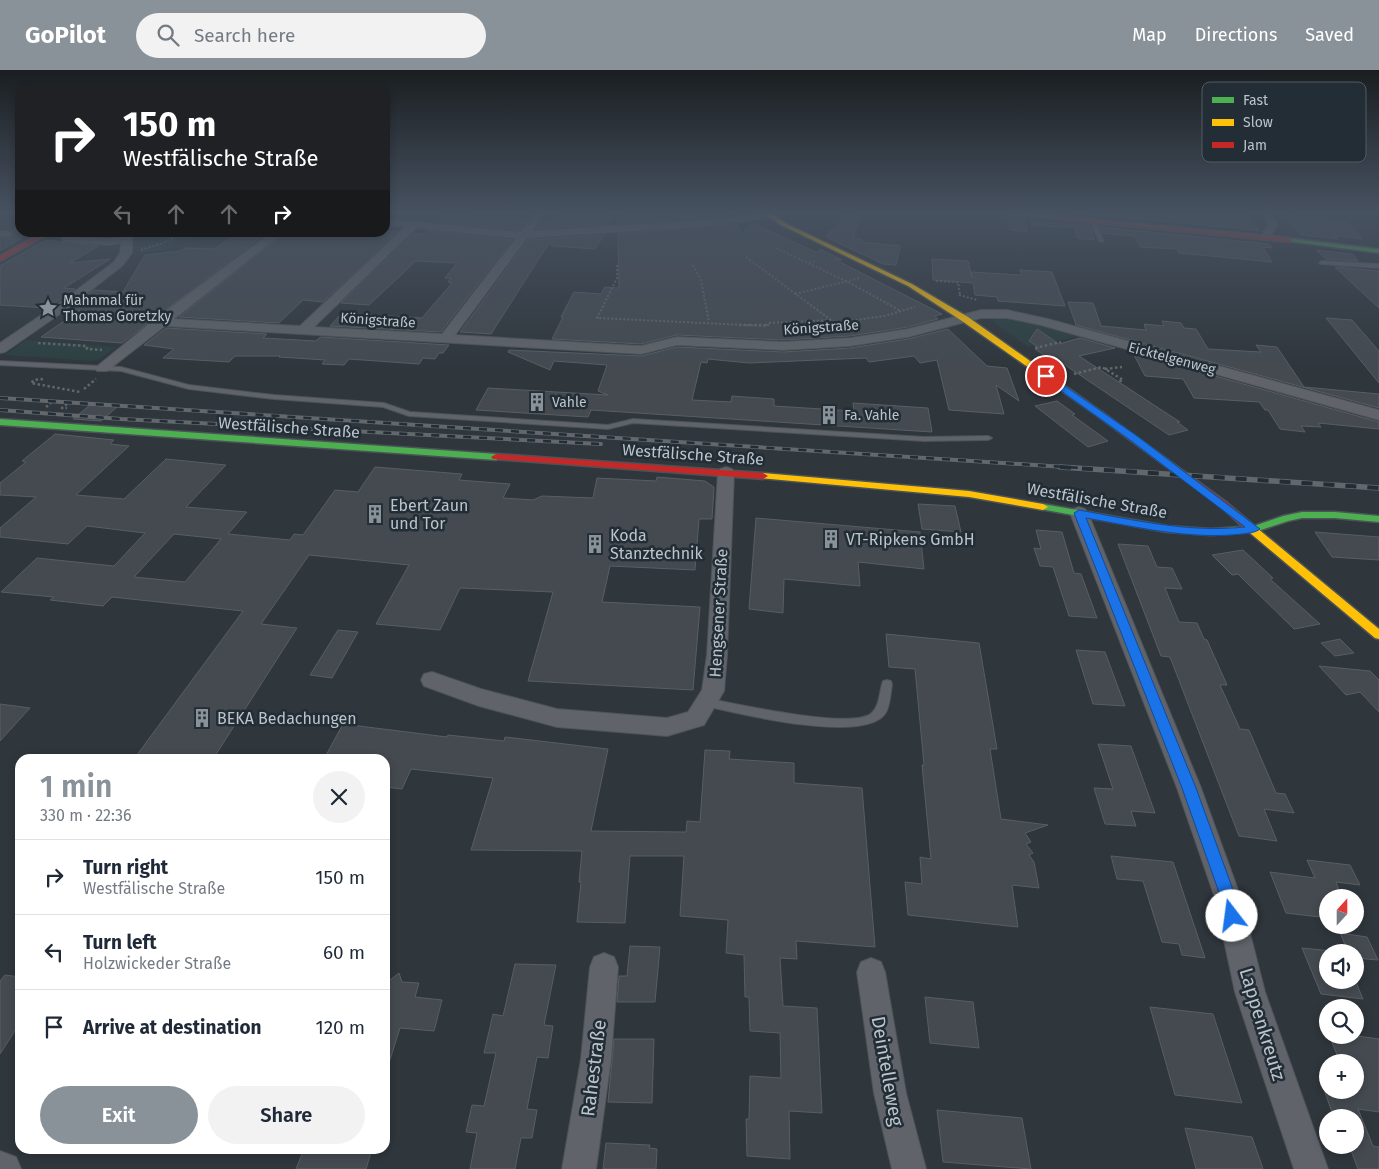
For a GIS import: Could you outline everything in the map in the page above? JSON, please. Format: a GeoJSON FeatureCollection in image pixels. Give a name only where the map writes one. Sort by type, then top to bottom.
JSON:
{"type":"FeatureCollection","features":[{"type":"Feature","properties":{"kind":"main road"},"geometry":{"type":"LineString","coordinates":[[867,264],[910,285],[965,319],[1134,438],[1255,529],[1379,635]]}},
{"type":"Feature","properties":{"kind":"main road","name":"Westfälische Straße"},"geometry":{"type":"LineString","coordinates":[[0,422],[726,472],[969,494],[1167,529],[1220,533],[1255,529],[1290,517],[1318,515],[1379,519]]}},
{"type":"Feature","properties":{"kind":"street"},"geometry":{"type":"LineString","coordinates":[[0,349],[86,290],[118,264]]}},
{"type":"Feature","properties":{"kind":"street"},"geometry":{"type":"LineString","coordinates":[[100,372],[160,322],[236,264]]}},
{"type":"Feature","properties":{"kind":"street"},"geometry":{"type":"LineString","coordinates":[[302,331],[372,264]]}},
{"type":"Feature","properties":{"kind":"street"},"geometry":{"type":"LineString","coordinates":[[445,338],[501,264]]}},
{"type":"Feature","properties":{"kind":"street","name":"Eicktelgenweg"},"geometry":{"type":"LineString","coordinates":[[965,319],[981,314],[1008,314],[1379,415]]}},
{"type":"Feature","properties":{"kind":"street","name":"Königstraße"},"geometry":{"type":"LineString","coordinates":[[160,322],[641,350],[677,340],[762,346],[817,345],[886,337],[965,319]]}},
{"type":"Feature","properties":{"kind":"street","name":"Hengsener Straße"},"geometry":{"type":"LineString","coordinates":[[432,680],[479,697],[557,718],[667,727],[696,718],[713,691],[717,655],[726,472]]}},
{"type":"Feature","properties":{"kind":"street","name":"Lappenkreutz"},"geometry":{"type":"LineString","coordinates":[[1079,513],[1189,788],[1228,898],[1250,992],[1311,1169]]}},
{"type":"Feature","properties":{"kind":"street","name":"Rahestraße"},"geometry":{"type":"LineString","coordinates":[[579,1169],[596,1059],[604,967]]}},
{"type":"Feature","properties":{"kind":"street","name":"Deintelleweg"},"geometry":{"type":"LineString","coordinates":[[871,972],[890,1094],[909,1169]]}},
{"type":"Feature","properties":{"kind":"street"},"geometry":{"type":"LineString","coordinates":[[0,1168],[4,1169]]}},
{"type":"Feature","properties":{"kind":"lane"},"geometry":{"type":"LineString","coordinates":[[1346,264],[1379,266]]}},
{"type":"Feature","properties":{"kind":"lane"},"geometry":{"type":"LineString","coordinates":[[0,363],[100,372],[122,369],[189,387],[274,397],[384,405],[409,414],[608,427],[633,421],[924,439],[988,438]]}},
{"type":"Feature","properties":{"kind":"lane"},"geometry":{"type":"LineString","coordinates":[[706,702],[839,724],[868,721],[881,711],[887,684]]}},
{"type":"Feature","properties":{"kind":"path"},"geometry":{"type":"LineString","coordinates":[[755,264],[835,323],[884,316],[918,306]]}},
{"type":"Feature","properties":{"kind":"path"},"geometry":{"type":"LineString","coordinates":[[811,264],[901,311]]}},
{"type":"Feature","properties":{"kind":"path"},"geometry":{"type":"LineString","coordinates":[[617,265],[617,278],[596,318],[768,326],[768,323],[831,320]]}},
{"type":"Feature","properties":{"kind":"path"},"geometry":{"type":"LineString","coordinates":[[693,265],[701,280],[709,322]]}},
{"type":"Feature","properties":{"kind":"path"},"geometry":{"type":"LineString","coordinates":[[794,294],[866,276]]}},
{"type":"Feature","properties":{"kind":"path"},"geometry":{"type":"LineString","coordinates":[[936,281],[958,282],[960,295]]}},
{"type":"Feature","properties":{"kind":"path"},"geometry":{"type":"LineString","coordinates":[[1028,350],[1083,337],[1085,334]]}},
{"type":"Feature","properties":{"kind":"path"},"geometry":{"type":"LineString","coordinates":[[32,342],[87,346],[87,349],[103,350]]}},
{"type":"Feature","properties":{"kind":"path"},"geometry":{"type":"LineString","coordinates":[[1105,369],[1114,366],[1122,367]]}},
{"type":"Feature","properties":{"kind":"path"},"geometry":{"type":"LineString","coordinates":[[1066,376],[1102,367],[1123,380],[1118,382]]}},
{"type":"Feature","properties":{"kind":"path"},"geometry":{"type":"LineString","coordinates":[[90,378],[100,372]]}},
{"type":"Feature","properties":{"kind":"path"},"geometry":{"type":"LineString","coordinates":[[46,379],[31,382],[80,392],[75,397]]}},
{"type":"Feature","properties":{"kind":"path"},"geometry":{"type":"LineString","coordinates":[[84,389],[94,381]]}},
{"type":"Feature","properties":{"kind":"path"},"geometry":{"type":"LineString","coordinates":[[46,407],[51,403]]}},
{"type":"Feature","properties":{"kind":"path"},"geometry":{"type":"LineString","coordinates":[[67,404],[62,408],[67,408]]}},
{"type":"Feature","properties":{"kind":"green space"},"geometry":{"type":"Polygon","coordinates":[[[1005,318],[1034,323],[1081,336],[1028,347],[993,322],[995,319],[1005,318]]]}},
{"type":"Feature","properties":{"kind":"green space"},"geometry":{"type":"Polygon","coordinates":[[[26,340],[116,347],[101,358],[93,361],[5,355],[26,340]]]}},
{"type":"Feature","properties":{"kind":"building"},"geometry":{"type":"Polygon","coordinates":[[[3,264],[102,264],[64,288],[75,289],[48,308],[0,305],[0,266],[3,264]]]}},
{"type":"Feature","properties":{"kind":"building"},"geometry":{"type":"Polygon","coordinates":[[[139,264],[226,264],[122,343],[41,337],[80,310],[70,309],[94,290],[123,292],[139,264]]]}},
{"type":"Feature","properties":{"kind":"building"},"geometry":{"type":"Polygon","coordinates":[[[245,264],[363,264],[323,302],[303,300],[279,323],[179,317],[245,264]]]}},
{"type":"Feature","properties":{"kind":"building"},"geometry":{"type":"Polygon","coordinates":[[[381,264],[412,264],[369,305],[341,303],[381,264]]]}},
{"type":"Feature","properties":{"kind":"building"},"geometry":{"type":"Polygon","coordinates":[[[456,264],[493,264],[441,332],[330,326],[342,313],[422,318],[452,283],[448,282],[451,278],[445,278],[456,264]]]}},
{"type":"Feature","properties":{"kind":"building"},"geometry":{"type":"Polygon","coordinates":[[[510,264],[535,264],[491,334],[460,332],[510,264]]]}},
{"type":"Feature","properties":{"kind":"building"},"geometry":{"type":"Polygon","coordinates":[[[619,264],[844,264],[942,314],[935,316],[938,319],[908,327],[850,336],[783,340],[677,335],[641,344],[552,339],[574,292],[601,294],[605,287],[619,288],[619,264]]]}},
{"type":"Feature","properties":{"kind":"building"},"geometry":{"type":"Polygon","coordinates":[[[932,264],[969,264],[972,278],[971,272],[1022,275],[1020,270],[1052,272],[1065,306],[998,301],[997,297],[975,295],[973,283],[933,280],[932,264]]]}},
{"type":"Feature","properties":{"kind":"building"},"geometry":{"type":"Polygon","coordinates":[[[1335,267],[1379,271],[1379,308],[1355,286],[1335,267]]]}},
{"type":"Feature","properties":{"kind":"building"},"geometry":{"type":"Polygon","coordinates":[[[1068,302],[1093,303],[1101,326],[1146,330],[1144,324],[1164,326],[1162,321],[1181,323],[1184,328],[1196,329],[1208,349],[1261,352],[1256,345],[1277,347],[1304,387],[1379,394],[1379,408],[1076,325],[1068,302]]]}},
{"type":"Feature","properties":{"kind":"building"},"geometry":{"type":"Polygon","coordinates":[[[1326,318],[1352,320],[1379,351],[1379,383],[1326,318]]]}},
{"type":"Feature","properties":{"kind":"building"},"geometry":{"type":"Polygon","coordinates":[[[166,328],[267,334],[263,338],[316,341],[320,337],[449,345],[435,359],[423,358],[419,364],[349,359],[344,365],[322,364],[325,360],[280,356],[235,356],[229,362],[163,358],[174,349],[144,345],[166,328]]]}},
{"type":"Feature","properties":{"kind":"building"},"geometry":{"type":"Polygon","coordinates":[[[948,329],[987,366],[1007,368],[1019,401],[996,385],[1004,414],[949,410],[937,360],[920,363],[914,356],[869,362],[866,358],[749,363],[708,359],[707,363],[701,362],[692,400],[731,402],[732,396],[774,399],[774,406],[854,411],[853,403],[928,408],[932,432],[591,410],[588,417],[476,410],[488,388],[608,395],[598,391],[607,365],[554,361],[550,370],[508,352],[509,350],[641,356],[677,347],[783,352],[850,348],[908,339],[948,329]]]}},
{"type":"Feature","properties":{"kind":"building"},"geometry":{"type":"Polygon","coordinates":[[[1037,329],[1059,344],[1080,338],[1115,348],[1079,356],[1180,422],[1177,422],[1188,430],[1169,435],[1059,361],[1054,362],[1035,349],[1039,348],[1029,341],[1037,329]]]}},
{"type":"Feature","properties":{"kind":"building"},"geometry":{"type":"Polygon","coordinates":[[[1133,353],[1379,422],[1379,429],[1318,423],[1321,427],[1301,426],[1305,432],[1280,429],[1268,410],[1265,410],[1259,402],[1194,398],[1183,379],[1145,376],[1133,353]]]}},
{"type":"Feature","properties":{"kind":"building"},"geometry":{"type":"Polygon","coordinates":[[[1057,401],[1075,414],[1072,415],[1108,441],[1088,447],[1035,406],[1057,401]]]}},
{"type":"Feature","properties":{"kind":"building"},"geometry":{"type":"Polygon","coordinates":[[[90,405],[117,407],[101,421],[73,419],[90,405]]]}},
{"type":"Feature","properties":{"kind":"building"},"geometry":{"type":"Polygon","coordinates":[[[55,434],[114,440],[110,444],[129,446],[76,495],[124,499],[166,459],[226,465],[186,507],[247,512],[228,534],[290,540],[294,534],[303,535],[335,490],[358,492],[375,467],[462,474],[459,480],[510,484],[503,498],[533,500],[542,496],[593,498],[597,478],[656,481],[657,477],[705,481],[714,487],[712,519],[699,519],[695,570],[610,566],[602,602],[700,607],[693,690],[528,681],[553,592],[460,588],[440,630],[376,624],[409,565],[309,555],[261,624],[297,628],[216,754],[138,754],[243,611],[112,597],[103,606],[50,600],[54,597],[1,592],[37,558],[114,566],[145,533],[87,526],[68,544],[0,537],[0,528],[36,497],[0,495],[0,483],[26,462],[22,461],[55,434]],[[174,534],[134,577],[185,582],[221,539],[174,534]]]}},
{"type":"Feature","properties":{"kind":"building"},"geometry":{"type":"Polygon","coordinates":[[[918,504],[955,506],[961,532],[922,529],[918,504]]]}},
{"type":"Feature","properties":{"kind":"building"},"geometry":{"type":"Polygon","coordinates":[[[756,518],[920,532],[924,569],[858,562],[860,586],[784,579],[783,613],[749,609],[756,518]]]}},
{"type":"Feature","properties":{"kind":"building"},"geometry":{"type":"Polygon","coordinates":[[[1036,530],[1062,532],[1074,573],[1081,574],[1097,618],[1069,616],[1053,567],[1040,566],[1034,548],[1041,549],[1036,530]]]}},
{"type":"Feature","properties":{"kind":"building"},"geometry":{"type":"Polygon","coordinates":[[[1315,532],[1379,537],[1379,560],[1332,557],[1315,532]]]}},
{"type":"Feature","properties":{"kind":"building"},"geometry":{"type":"Polygon","coordinates":[[[1118,544],[1148,546],[1157,567],[1172,568],[1182,589],[1165,588],[1179,622],[1197,623],[1204,639],[1207,640],[1227,685],[1220,685],[1240,729],[1249,730],[1276,793],[1285,794],[1294,813],[1264,809],[1277,841],[1239,836],[1170,657],[1161,656],[1118,544]]]}},
{"type":"Feature","properties":{"kind":"building"},"geometry":{"type":"Polygon","coordinates":[[[1243,550],[1273,578],[1270,579],[1320,624],[1294,629],[1238,574],[1232,575],[1212,555],[1243,550]]]}},
{"type":"Feature","properties":{"kind":"building"},"geometry":{"type":"Polygon","coordinates":[[[338,630],[358,632],[332,678],[310,675],[338,630]]]}},
{"type":"Feature","properties":{"kind":"building"},"geometry":{"type":"Polygon","coordinates":[[[886,634],[979,643],[997,749],[990,749],[1001,819],[1048,825],[1025,833],[1031,842],[1026,844],[1033,853],[1029,855],[1034,862],[1039,888],[1012,885],[1018,927],[908,915],[905,882],[922,884],[920,857],[931,859],[922,765],[924,765],[915,669],[889,667],[886,634]]]}},
{"type":"Feature","properties":{"kind":"building"},"geometry":{"type":"Polygon","coordinates":[[[1340,639],[1354,653],[1335,656],[1321,643],[1340,639]]]}},
{"type":"Feature","properties":{"kind":"building"},"geometry":{"type":"Polygon","coordinates":[[[1076,650],[1105,652],[1125,706],[1093,704],[1076,650]]]}},
{"type":"Feature","properties":{"kind":"building"},"geometry":{"type":"Polygon","coordinates":[[[1319,666],[1370,671],[1379,680],[1379,712],[1360,692],[1346,695],[1319,666]]]}},
{"type":"Feature","properties":{"kind":"building"},"geometry":{"type":"Polygon","coordinates":[[[0,704],[30,708],[0,741],[0,704]]]}},
{"type":"Feature","properties":{"kind":"building"},"geometry":{"type":"Polygon","coordinates":[[[343,724],[447,737],[448,735],[504,741],[505,737],[608,749],[591,831],[686,832],[687,821],[700,822],[705,750],[730,751],[729,759],[794,763],[794,783],[862,788],[875,947],[796,941],[797,959],[780,958],[783,1006],[817,1008],[822,1113],[789,1111],[790,1159],[747,1156],[746,1119],[749,1119],[750,1076],[781,1078],[780,1033],[750,1031],[749,997],[745,997],[744,955],[726,953],[728,920],[680,916],[684,856],[630,856],[625,923],[577,922],[582,851],[471,850],[493,778],[411,769],[402,789],[390,788],[390,754],[327,754],[343,724]]]}},
{"type":"Feature","properties":{"kind":"building"},"geometry":{"type":"Polygon","coordinates":[[[1098,744],[1131,746],[1155,813],[1131,811],[1136,826],[1105,824],[1094,788],[1113,789],[1098,744]]]}},
{"type":"Feature","properties":{"kind":"building"},"geometry":{"type":"Polygon","coordinates":[[[1111,856],[1173,862],[1205,958],[1182,955],[1179,944],[1162,942],[1143,881],[1117,879],[1111,856]]]}},
{"type":"Feature","properties":{"kind":"building"},"geometry":{"type":"Polygon","coordinates":[[[1307,860],[1350,865],[1360,885],[1336,882],[1339,889],[1319,889],[1319,917],[1286,913],[1270,872],[1315,878],[1307,860]]]}},
{"type":"Feature","properties":{"kind":"building"},"geometry":{"type":"Polygon","coordinates":[[[1340,934],[1367,937],[1378,960],[1364,959],[1364,944],[1345,944],[1340,934]]]}},
{"type":"Feature","properties":{"kind":"building"},"geometry":{"type":"Polygon","coordinates":[[[630,946],[660,947],[655,1002],[617,1002],[619,976],[627,976],[630,946]]]}},
{"type":"Feature","properties":{"kind":"building"},"geometry":{"type":"Polygon","coordinates":[[[1302,948],[1319,950],[1319,989],[1359,989],[1363,999],[1321,994],[1302,948]]]}},
{"type":"Feature","properties":{"kind":"building"},"geometry":{"type":"Polygon","coordinates":[[[515,964],[556,965],[544,1025],[553,1026],[548,1058],[537,1057],[527,1109],[537,1110],[532,1138],[521,1138],[515,1169],[470,1169],[477,1133],[466,1132],[472,1105],[484,1106],[496,1053],[484,1053],[493,1014],[503,1016],[515,964]]]}},
{"type":"Feature","properties":{"kind":"building"},"geometry":{"type":"Polygon","coordinates":[[[399,973],[402,982],[419,983],[415,997],[442,1000],[434,1031],[400,1028],[390,1060],[390,980],[399,973]]]}},
{"type":"Feature","properties":{"kind":"building"},"geometry":{"type":"Polygon","coordinates":[[[5,975],[15,976],[15,1031],[0,1054],[0,981],[5,975]]]}},
{"type":"Feature","properties":{"kind":"building"},"geometry":{"type":"Polygon","coordinates":[[[925,997],[973,1002],[979,1048],[930,1043],[925,997]]]}},
{"type":"Feature","properties":{"kind":"building"},"geometry":{"type":"Polygon","coordinates":[[[1150,1007],[1213,1014],[1242,1103],[1175,1095],[1150,1007]]]}},
{"type":"Feature","properties":{"kind":"building"},"geometry":{"type":"Polygon","coordinates":[[[1364,1037],[1379,1039],[1379,1112],[1364,1109],[1331,1109],[1327,1099],[1364,1099],[1364,1054],[1337,1054],[1333,1044],[1364,1044],[1364,1037]]]}},
{"type":"Feature","properties":{"kind":"building"},"geometry":{"type":"Polygon","coordinates":[[[614,1039],[654,1039],[652,1103],[608,1102],[614,1039]]]}},
{"type":"Feature","properties":{"kind":"building"},"geometry":{"type":"Polygon","coordinates":[[[937,1110],[1022,1118],[1031,1169],[943,1162],[937,1110]]]}},
{"type":"Feature","properties":{"kind":"building"},"geometry":{"type":"Polygon","coordinates":[[[1364,1124],[1373,1146],[1379,1147],[1379,1169],[1358,1169],[1352,1154],[1364,1154],[1364,1124]]]}},
{"type":"Feature","properties":{"kind":"building"},"geometry":{"type":"Polygon","coordinates":[[[1185,1128],[1252,1137],[1263,1169],[1196,1169],[1185,1128]]]}},
{"type":"Feature","properties":{"kind":"building"},"geometry":{"type":"Polygon","coordinates":[[[606,1143],[650,1145],[649,1148],[657,1149],[656,1169],[603,1169],[606,1143]]]}},
{"type":"Feature","properties":{"kind":"building"},"geometry":{"type":"Polygon","coordinates":[[[302,1154],[370,1154],[366,1169],[296,1169],[302,1154]]]}},
{"type":"Feature","properties":{"kind":"railway"},"geometry":{"type":"LineString","coordinates":[[0,398],[1080,468]]}},
{"type":"Feature","properties":{"kind":"railway"},"geometry":{"type":"LineString","coordinates":[[0,410],[121,419],[601,444]]}},
{"type":"Feature","properties":{"kind":"railway"},"geometry":{"type":"LineString","coordinates":[[1060,467],[1379,488]]}},
{"type":"Feature","properties":{"kind":"traffic: fast"},"geometry":{"type":"LineString","coordinates":[[0,422],[496,457]]}},
{"type":"Feature","properties":{"kind":"traffic: fast"},"geometry":{"type":"LineString","coordinates":[[1043,507],[1167,529],[1211,532],[1255,529],[1286,518],[1302,515],[1335,515],[1379,519]]}},
{"type":"Feature","properties":{"kind":"traffic: slow"},"geometry":{"type":"LineString","coordinates":[[867,264],[910,285],[965,319],[1102,415]]}},
{"type":"Feature","properties":{"kind":"traffic: slow"},"geometry":{"type":"LineString","coordinates":[[763,476],[969,494],[1043,507]]}},
{"type":"Feature","properties":{"kind":"traffic: slow"},"geometry":{"type":"LineString","coordinates":[[1247,525],[1379,635]]}},
{"type":"Feature","properties":{"kind":"traffic: jam"},"geometry":{"type":"LineString","coordinates":[[1102,415],[1223,504],[1247,525]]}},
{"type":"Feature","properties":{"kind":"traffic: jam"},"geometry":{"type":"LineString","coordinates":[[496,457],[763,476]]}},
{"type":"Feature","properties":{"kind":"place","name":"Mahnmal für Thomas Goretzky"},"geometry":{"type":"Point","coordinates":[48,308]}},
{"type":"Feature","properties":{"kind":"place","name":"Vahle"},"geometry":{"type":"Point","coordinates":[537,402]}},
{"type":"Feature","properties":{"kind":"place","name":"Fa. Vahle"},"geometry":{"type":"Point","coordinates":[829,415]}},
{"type":"Feature","properties":{"kind":"place","name":"Ebert Zaun und Tor"},"geometry":{"type":"Point","coordinates":[375,514]}},
{"type":"Feature","properties":{"kind":"place","name":"VT-Ripkens GmbH"},"geometry":{"type":"Point","coordinates":[831,539]}},
{"type":"Feature","properties":{"kind":"place","name":"Koda Stanztechnik"},"geometry":{"type":"Point","coordinates":[595,544]}},
{"type":"Feature","properties":{"kind":"place","name":"BEKA Bedachungen"},"geometry":{"type":"Point","coordinates":[202,718]}},
{"type":"Feature","properties":{"kind":"route"},"geometry":{"type":"LineString","coordinates":[[1046,376],[1134,438],[1255,529],[1220,533],[1167,529],[1079,513],[1189,788],[1228,898],[1232,916]]}}]}
